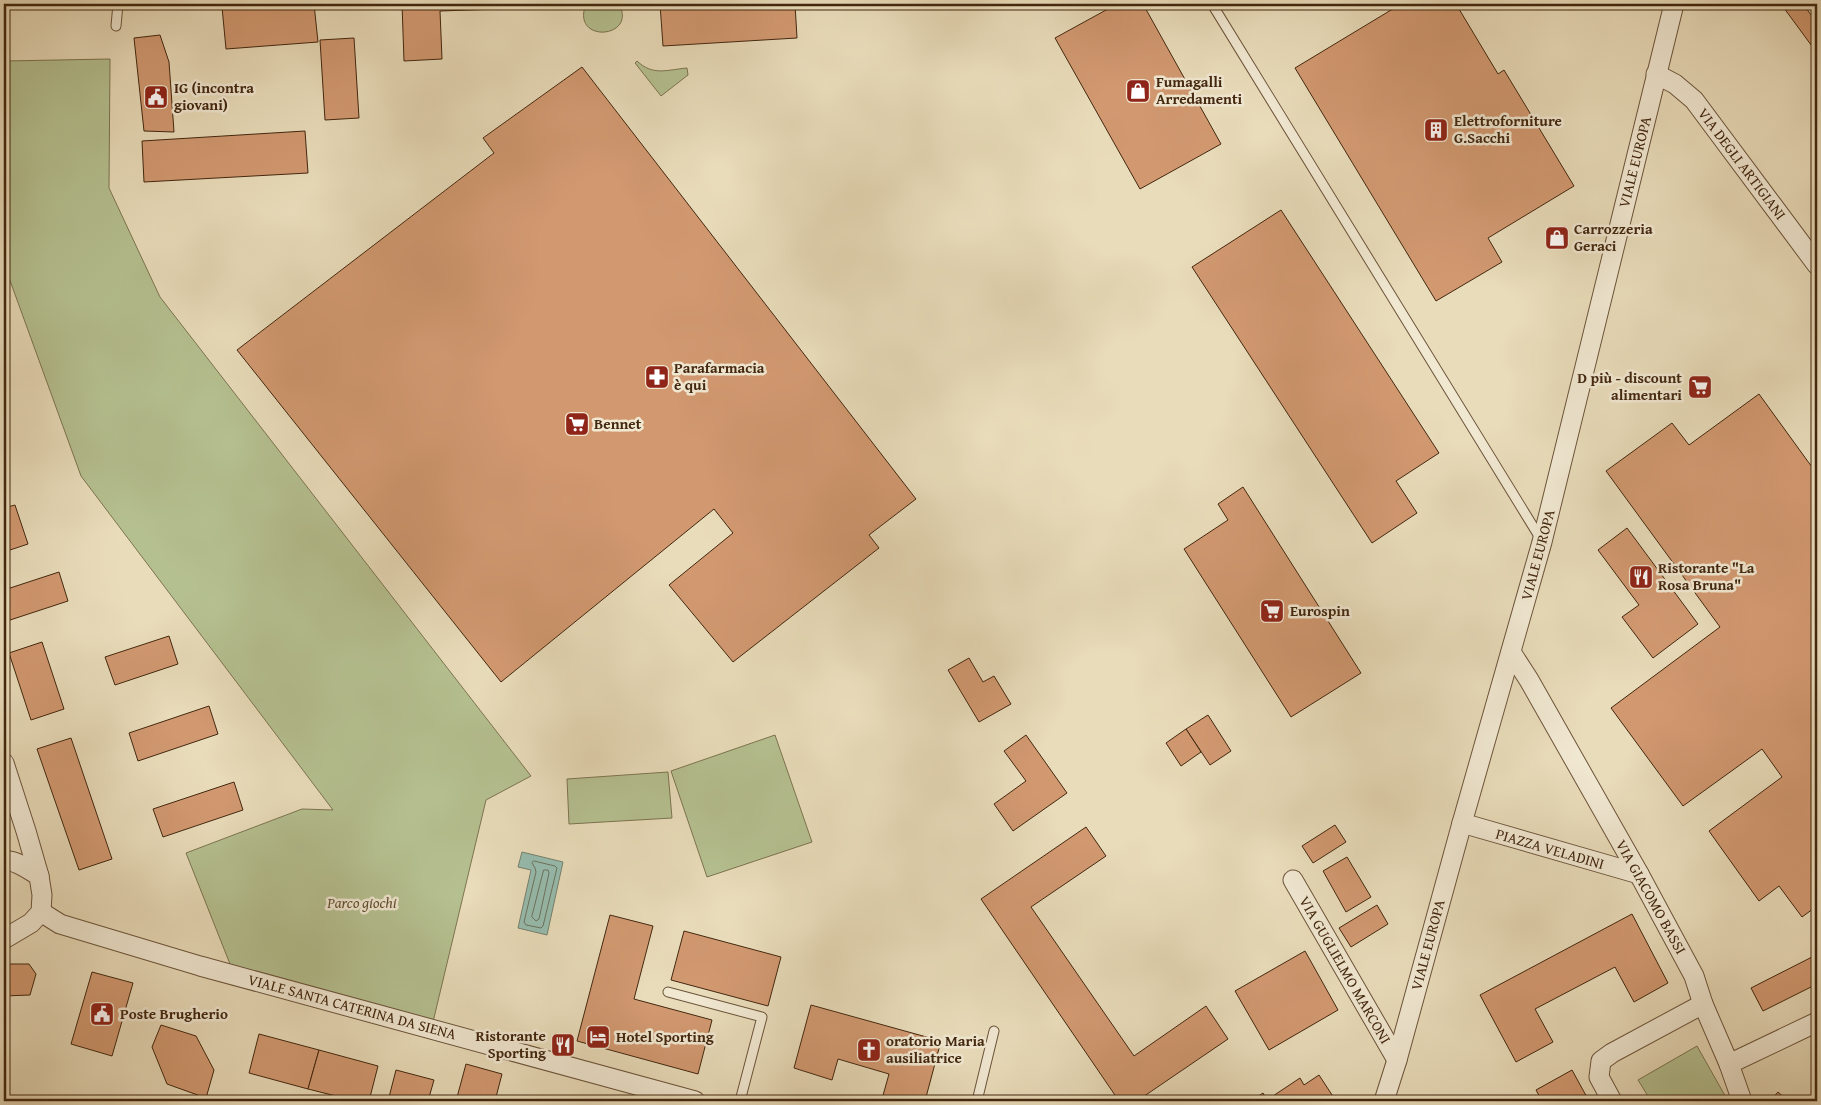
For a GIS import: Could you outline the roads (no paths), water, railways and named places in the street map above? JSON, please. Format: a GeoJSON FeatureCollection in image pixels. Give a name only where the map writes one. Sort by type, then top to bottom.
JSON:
{"type":"FeatureCollection","features":[{"type":"Feature","properties":{"kind":"street","name":"VIALE EUROPA"},"geometry":{"type":"LineString","coordinates":[[1384,1101],[1542,542],[1674,4]]}},
{"type":"Feature","properties":{"kind":"street","name":"VIA DEGLI ARTIGIANI"},"geometry":{"type":"LineString","coordinates":[[1656,74],[1675,84],[1694,100],[1817,265]]}},
{"type":"Feature","properties":{"kind":"street","name":"VIA GIACOMO BASSI"},"geometry":{"type":"LineString","coordinates":[[1511,652],[1529,680],[1639,874],[1694,976],[1703,1004],[1729,1064]]}},
{"type":"Feature","properties":{"kind":"street"},"geometry":{"type":"LineString","coordinates":[[4,763],[39,876],[42,895],[41,912],[31,923],[4,940]]}},
{"type":"Feature","properties":{"kind":"street","name":"PIAZZA VELADINI"},"geometry":{"type":"LineString","coordinates":[[1462,823],[1639,874]]}},
{"type":"Feature","properties":{"kind":"street"},"geometry":{"type":"LineString","coordinates":[[4,861],[7,860],[21,866],[39,876]]}},
{"type":"Feature","properties":{"kind":"street","name":"VIA GUGLIELMO MARCONI"},"geometry":{"type":"LineString","coordinates":[[1292,880],[1397,1060]]}},
{"type":"Feature","properties":{"kind":"street","name":"VIALE SANTA CATERINA DA SIENA"},"geometry":{"type":"LineString","coordinates":[[41,912],[60,924],[154,952],[695,1101]]}},
{"type":"Feature","properties":{"kind":"street"},"geometry":{"type":"LineString","coordinates":[[1612,1101],[1599,1077],[1601,1061],[1612,1053],[1703,1004]]}},
{"type":"Feature","properties":{"kind":"street"},"geometry":{"type":"LineString","coordinates":[[1742,1101],[1729,1064],[1817,1022]]}},
{"type":"Feature","properties":{"kind":"lane"},"geometry":{"type":"LineString","coordinates":[[116,26],[118,4]]}},
{"type":"Feature","properties":{"kind":"lane"},"geometry":{"type":"LineString","coordinates":[[1212,4],[1542,542]]}},
{"type":"Feature","properties":{"kind":"lane"},"geometry":{"type":"LineString","coordinates":[[668,992],[762,1017],[740,1101]]}},
{"type":"Feature","properties":{"kind":"lane"},"geometry":{"type":"LineString","coordinates":[[977,1101],[994,1031]]}},
{"type":"Feature","properties":{"kind":"water"},"geometry":{"type":"Polygon","coordinates":[[[522,852],[563,862],[547,935],[518,928],[531,870],[518,867],[522,852]]]}},
{"type":"Feature","properties":{"kind":"place","name":"Fumagalli Arredamenti"},"geometry":{"type":"Point","coordinates":[1138,91]}},
{"type":"Feature","properties":{"kind":"place","name":"IG (incontra giovani)"},"geometry":{"type":"Point","coordinates":[156,97]}},
{"type":"Feature","properties":{"kind":"place","name":"Elettroforniture G.Sacchi"},"geometry":{"type":"Point","coordinates":[1436,130]}},
{"type":"Feature","properties":{"kind":"place","name":"Carrozzeria Geraci"},"geometry":{"type":"Point","coordinates":[1557,238]}},
{"type":"Feature","properties":{"kind":"place","name":"Parafarmacia è qui"},"geometry":{"type":"Point","coordinates":[657,377]}},
{"type":"Feature","properties":{"kind":"place","name":"D più - discount alimentari"},"geometry":{"type":"Point","coordinates":[1700,387]}},
{"type":"Feature","properties":{"kind":"place","name":"Bennet"},"geometry":{"type":"Point","coordinates":[577,424]}},
{"type":"Feature","properties":{"kind":"place","name":"Ristorante \"La Rosa Bruna\""},"geometry":{"type":"Point","coordinates":[1641,577]}},
{"type":"Feature","properties":{"kind":"place","name":"Eurospin"},"geometry":{"type":"Point","coordinates":[1272,611]}},
{"type":"Feature","properties":{"kind":"place","name":"Poste Brugherio"},"geometry":{"type":"Point","coordinates":[102,1014]}},
{"type":"Feature","properties":{"kind":"place","name":"Hotel Sporting"},"geometry":{"type":"Point","coordinates":[598,1037]}},
{"type":"Feature","properties":{"kind":"place","name":"Ristorante Sporting"},"geometry":{"type":"Point","coordinates":[563,1045]}},
{"type":"Feature","properties":{"kind":"place","name":"oratorio Maria ausiliatrice"},"geometry":{"type":"Point","coordinates":[869,1050]}},
{"type":"Feature","properties":{"kind":"park label","name":"Parco giochi"},"geometry":{"type":"Point","coordinates":[362,903]}}]}
